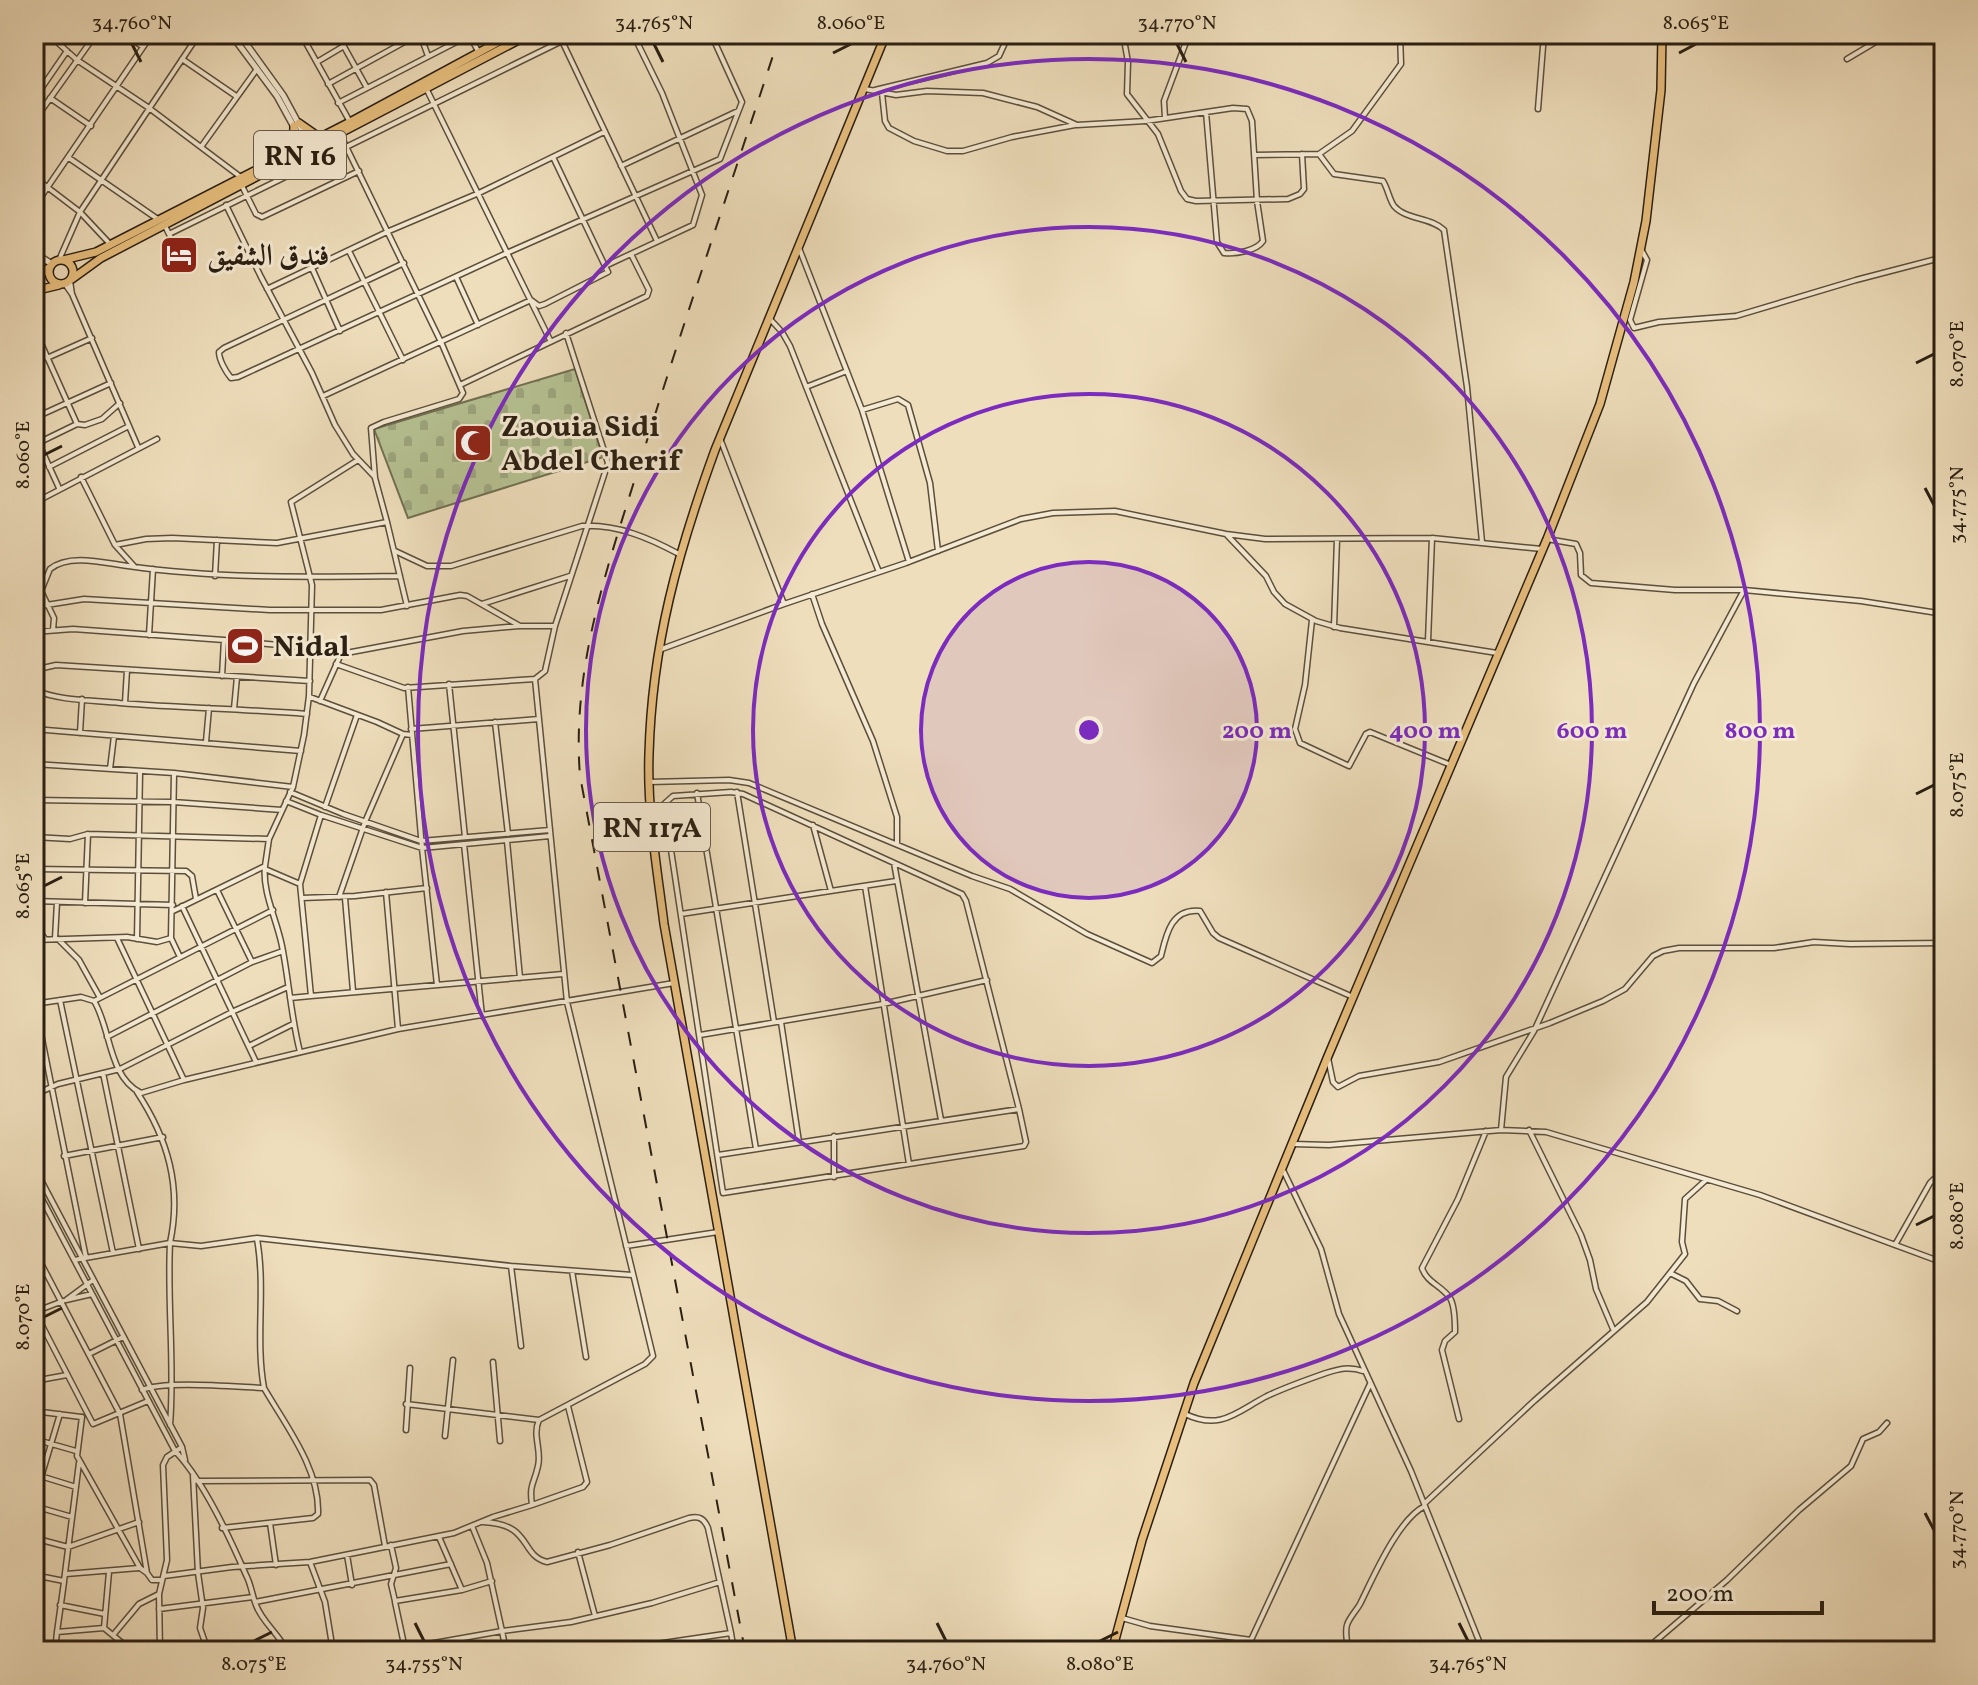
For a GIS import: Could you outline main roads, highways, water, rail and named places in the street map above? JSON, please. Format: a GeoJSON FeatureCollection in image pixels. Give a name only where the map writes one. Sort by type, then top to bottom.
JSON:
{"type":"FeatureCollection","features":[{"type":"Feature","properties":{"kind":"main road","name":"RN 16"},"geometry":{"type":"LineString","coordinates":[[34,278],[56,263],[85,256],[162,222],[308,147],[340,134],[426,88],[513,34]]}},
{"type":"Feature","properties":{"kind":"main road","name":"RN 16"},"geometry":{"type":"LineString","coordinates":[[242,182],[293,151],[308,147],[319,137],[530,34]]}},
{"type":"Feature","properties":{"kind":"main road","name":"RN 117A"},"geometry":{"type":"LineString","coordinates":[[793,1651],[674,983],[657,871],[649,782],[652,700],[658,651],[679,554],[720,438],[869,90],[886,34]]}},
{"type":"Feature","properties":{"kind":"main road"},"geometry":{"type":"LineString","coordinates":[[1112,1651],[1142,1540],[1183,1412],[1281,1167],[1547,539],[1600,404],[1640,249],[1656,150],[1662,34]]}},
{"type":"Feature","properties":{"kind":"main road"},"geometry":{"type":"LineString","coordinates":[[293,151],[297,125],[319,137]]}},
{"type":"Feature","properties":{"kind":"main road","name":"RN 16"},"geometry":{"type":"LineString","coordinates":[[34,291],[67,282],[162,222]]}},
{"type":"Feature","properties":{"kind":"main road"},"geometry":{"type":"LineString","coordinates":[[56,263],[73,267],[67,282],[52,281],[56,263]]}},
{"type":"Feature","properties":{"kind":"railway"},"geometry":{"type":"LineString","coordinates":[[745,1651],[580,776],[579,734],[588,651],[607,570],[780,34]]}},
{"type":"Feature","properties":{"kind":"place","name":"فندق الشفيق"},"geometry":{"type":"Point","coordinates":[179,255]}},
{"type":"Feature","properties":{"kind":"place","name":"Zaouia Sidi Abdel Cherif"},"geometry":{"type":"Point","coordinates":[473,443]}},
{"type":"Feature","properties":{"kind":"place","name":"Nidal"},"geometry":{"type":"Point","coordinates":[245,646]}}]}
